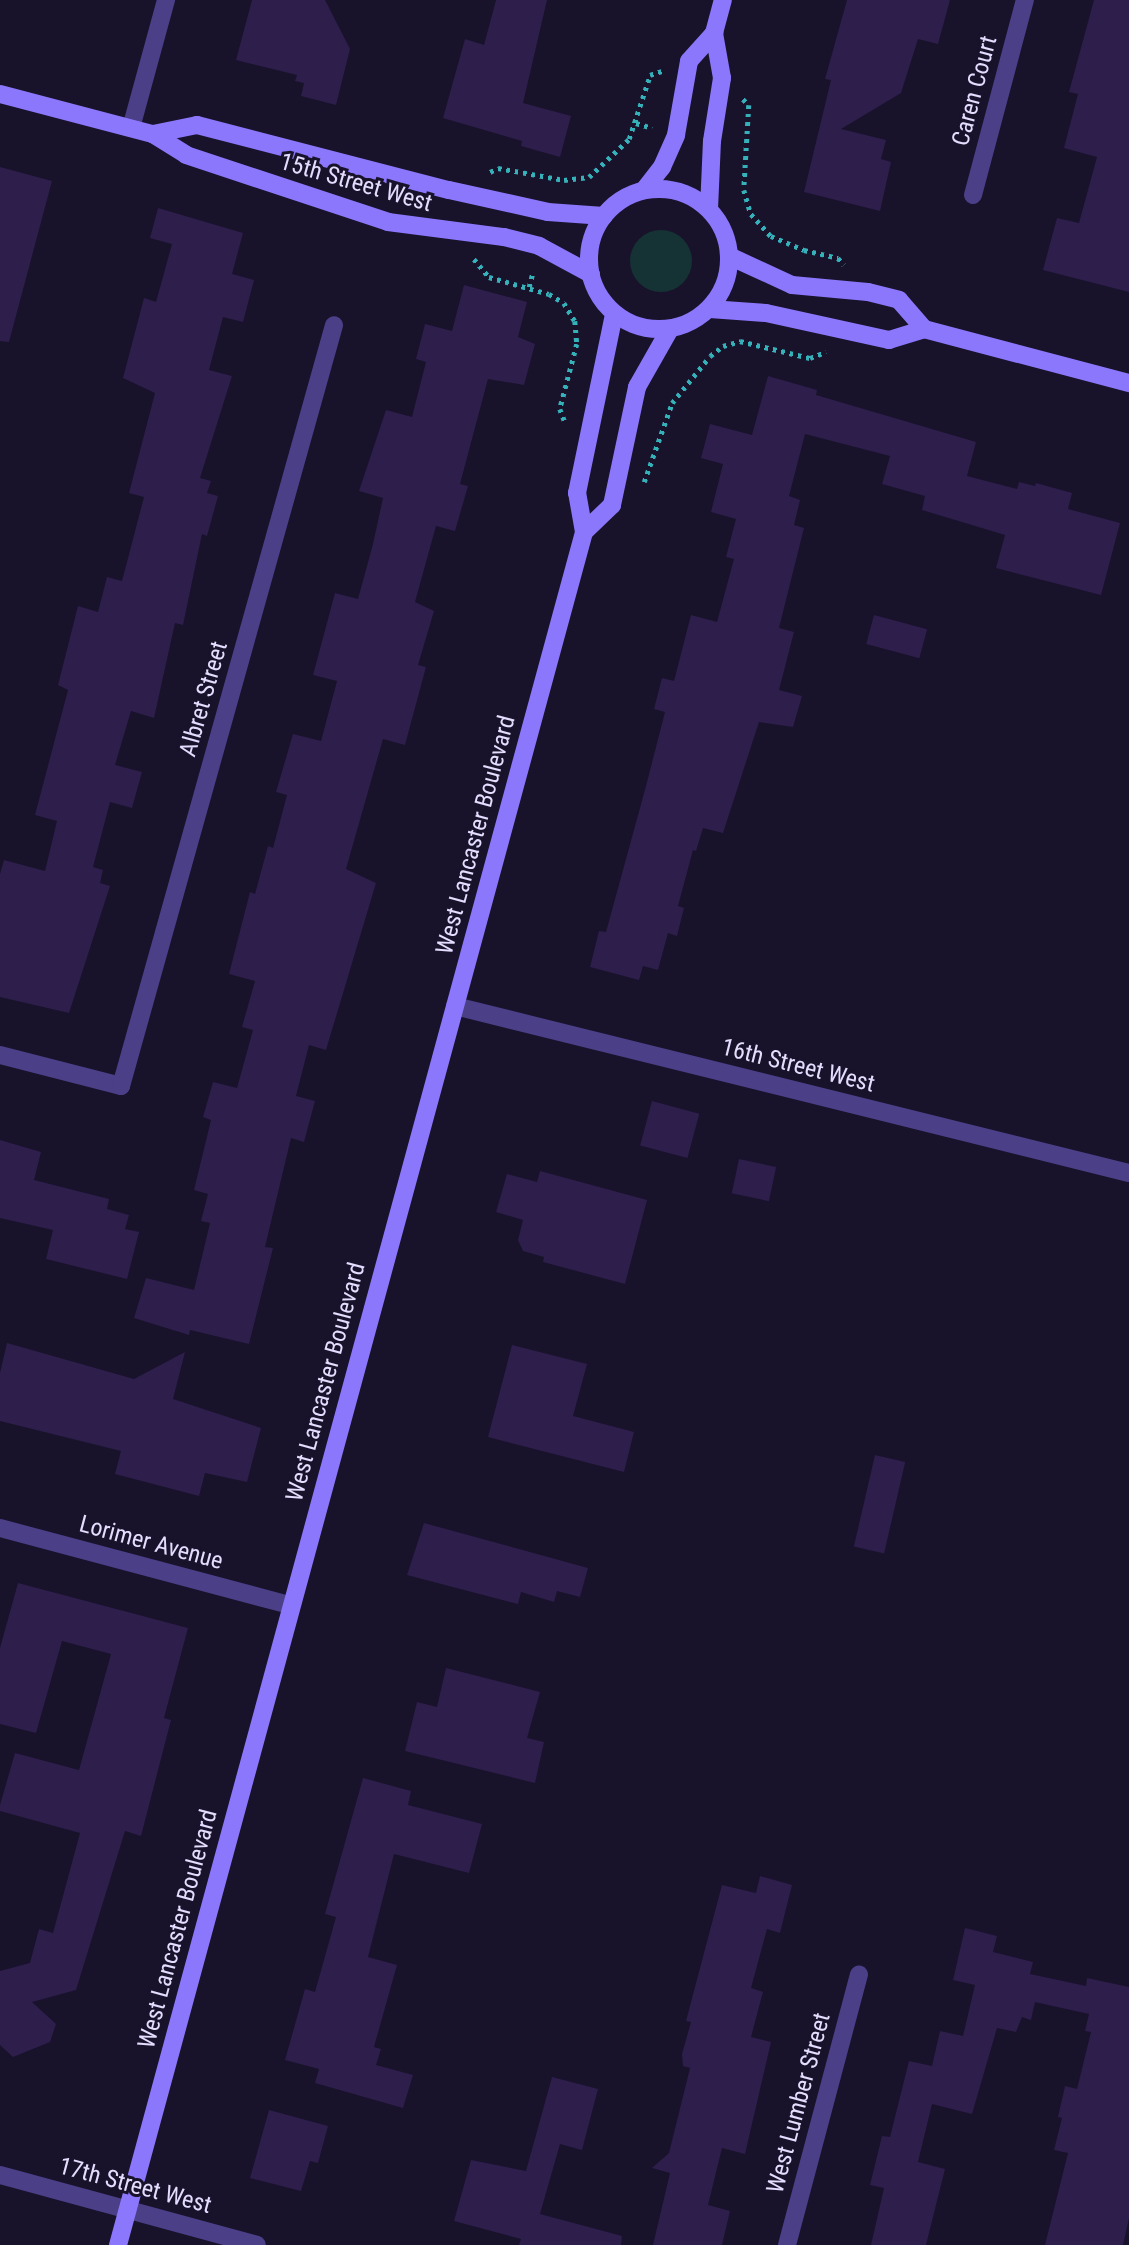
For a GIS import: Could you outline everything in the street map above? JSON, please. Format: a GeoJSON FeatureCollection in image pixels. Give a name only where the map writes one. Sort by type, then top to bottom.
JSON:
{"type":"FeatureCollection","features":[{"type":"Feature","properties":{"kind":"street"},"geometry":{"type":"LineString","coordinates":[[131,128],[166,0]]}},
{"type":"Feature","properties":{"kind":"street"},"geometry":{"type":"LineString","coordinates":[[709,209],[712,141],[722,78],[715,33],[723,0]]}},
{"type":"Feature","properties":{"kind":"street","name":"Caren Court"},"geometry":{"type":"LineString","coordinates":[[973,195],[1025,0]]}},
{"type":"Feature","properties":{"kind":"street"},"geometry":{"type":"LineString","coordinates":[[644,190],[679,192],[709,209],[727,240],[729,256],[721,293],[710,309],[670,329],[653,330],[614,314],[595,289],[589,254],[604,216],[644,190],[662,167],[676,135],[689,61],[715,33]]}},
{"type":"Feature","properties":{"kind":"street","name":"15th Street West"},"geometry":{"type":"LineString","coordinates":[[0,94],[153,134],[186,155],[388,222],[503,237],[540,246],[591,274]]}},
{"type":"Feature","properties":{"kind":"street","name":"15th Street West"},"geometry":{"type":"LineString","coordinates":[[153,134],[197,125],[462,193],[548,212],[604,216]]}},
{"type":"Feature","properties":{"kind":"street"},"geometry":{"type":"LineString","coordinates":[[729,256],[792,285],[868,292],[899,300],[924,329]]}},
{"type":"Feature","properties":{"kind":"street"},"geometry":{"type":"LineString","coordinates":[[710,309],[766,313],[889,340],[924,329],[1129,383]]}},
{"type":"Feature","properties":{"kind":"street","name":"West Lancaster Boulevard"},"geometry":{"type":"LineString","coordinates":[[118,2245],[584,532],[577,493],[614,314]]}},
{"type":"Feature","properties":{"kind":"street","name":"Albret Street"},"geometry":{"type":"LineString","coordinates":[[0,1055],[121,1086],[334,325]]}},
{"type":"Feature","properties":{"kind":"street"},"geometry":{"type":"LineString","coordinates":[[584,532],[612,505],[638,387],[670,329]]}},
{"type":"Feature","properties":{"kind":"street","name":"16th Street West"},"geometry":{"type":"LineString","coordinates":[[455,1006],[1129,1173]]}},
{"type":"Feature","properties":{"kind":"street","name":"Lorimer Avenue"},"geometry":{"type":"LineString","coordinates":[[0,1528],[290,1605]]}},
{"type":"Feature","properties":{"kind":"street","name":"West Lumber Street"},"geometry":{"type":"LineString","coordinates":[[787,2245],[859,1974]]}},
{"type":"Feature","properties":{"kind":"street","name":"17th Street West"},"geometry":{"type":"LineString","coordinates":[[0,2175],[257,2245]]}},
{"type":"Feature","properties":{"kind":"path"},"geometry":{"type":"LineString","coordinates":[[498,168],[554,180],[589,177],[629,139],[650,75]]}},
{"type":"Feature","properties":{"kind":"path"},"geometry":{"type":"LineString","coordinates":[[749,105],[744,190],[751,214],[771,236],[804,250],[838,258]]}},
{"type":"Feature","properties":{"kind":"path"},"geometry":{"type":"LineString","coordinates":[[489,277],[549,294],[564,303],[575,321],[577,344],[560,409]]}},
{"type":"Feature","properties":{"kind":"path"},"geometry":{"type":"LineString","coordinates":[[648,479],[672,403],[710,356],[740,341],[810,358]]}},
{"type":"Feature","properties":{"kind":"green space"},"geometry":{"type":"Polygon","coordinates":[[[655,230],[667,230],[683,239],[690,249],[690,273],[683,283],[667,292],[655,292],[644,287],[635,278],[630,267],[630,255],[635,244],[644,235],[655,230]]]}},
{"type":"Feature","properties":{"kind":"building"},"geometry":{"type":"Polygon","coordinates":[[[252,0],[325,0],[350,49],[336,105],[301,96],[304,83],[295,81],[297,75],[236,60],[252,0]]]}},
{"type":"Feature","properties":{"kind":"building"},"geometry":{"type":"Polygon","coordinates":[[[496,0],[547,0],[523,103],[571,116],[560,157],[521,146],[522,141],[443,118],[465,39],[484,45],[496,0]]]}},
{"type":"Feature","properties":{"kind":"building"},"geometry":{"type":"Polygon","coordinates":[[[847,0],[950,0],[938,44],[918,39],[901,93],[841,129],[886,140],[881,159],[891,162],[880,211],[804,192],[831,80],[825,79],[847,0]]]}},
{"type":"Feature","properties":{"kind":"building"},"geometry":{"type":"Polygon","coordinates":[[[1094,0],[1129,0],[1129,292],[1043,270],[1057,218],[1079,223],[1097,157],[1064,148],[1078,94],[1069,92],[1094,0]]]}},
{"type":"Feature","properties":{"kind":"building"},"geometry":{"type":"Polygon","coordinates":[[[0,167],[52,181],[9,342],[0,341],[0,167]]]}},
{"type":"Feature","properties":{"kind":"building"},"geometry":{"type":"Polygon","coordinates":[[[158,208],[243,233],[232,274],[254,280],[243,322],[223,317],[209,370],[232,376],[200,478],[211,481],[207,493],[218,496],[207,536],[202,534],[183,625],[175,623],[154,718],[131,711],[115,765],[142,772],[132,808],[110,802],[93,867],[103,870],[100,883],[110,886],[69,1013],[0,997],[0,874],[4,860],[45,871],[57,821],[35,815],[68,690],[58,685],[78,606],[98,612],[107,577],[122,581],[144,497],[129,493],[155,393],[123,378],[144,298],[156,302],[172,244],[150,238],[158,208]]]}},
{"type":"Feature","properties":{"kind":"building"},"geometry":{"type":"Polygon","coordinates":[[[464,285],[527,302],[518,337],[535,344],[524,385],[488,379],[460,484],[468,486],[455,531],[436,526],[415,602],[434,611],[418,665],[426,667],[405,745],[383,739],[346,869],[376,883],[326,1050],[309,1045],[296,1096],[315,1101],[304,1142],[291,1138],[265,1247],[273,1248],[249,1344],[190,1330],[189,1335],[134,1318],[146,1278],[194,1290],[210,1223],[201,1221],[208,1194],[194,1190],[211,1120],[203,1117],[213,1082],[237,1088],[253,1030],[242,1027],[255,981],[229,974],[250,892],[255,894],[268,846],[273,848],[287,795],[276,792],[293,734],[321,741],[337,681],[313,675],[335,593],[358,599],[383,498],[359,491],[386,410],[412,417],[426,362],[416,359],[425,324],[452,331],[464,285]]]}},
{"type":"Feature","properties":{"kind":"building"},"geometry":{"type":"Polygon","coordinates":[[[768,376],[817,390],[816,395],[976,442],[967,476],[1017,489],[1019,482],[1035,486],[1036,483],[1072,493],[1068,509],[1120,523],[1101,595],[996,568],[1005,535],[922,510],[925,496],[882,484],[890,456],[805,434],[789,496],[800,500],[794,525],[804,528],[779,628],[794,632],[779,690],[802,696],[793,727],[759,722],[723,833],[703,828],[696,851],[693,850],[678,906],[684,908],[677,936],[668,933],[658,970],[643,966],[639,980],[590,967],[599,931],[606,932],[665,712],[654,709],[662,678],[674,681],[691,615],[717,622],[734,559],[726,557],[736,519],[711,512],[723,464],[701,458],[710,424],[752,435],[768,376]]]}},
{"type":"Feature","properties":{"kind":"building"},"geometry":{"type":"Polygon","coordinates":[[[874,615],[927,629],[919,658],[866,644],[874,615]]]}},
{"type":"Feature","properties":{"kind":"building"},"geometry":{"type":"Polygon","coordinates":[[[652,1101],[699,1114],[687,1158],[640,1145],[652,1101]]]}},
{"type":"Feature","properties":{"kind":"building"},"geometry":{"type":"Polygon","coordinates":[[[0,1140],[41,1152],[34,1180],[109,1199],[107,1209],[129,1215],[125,1229],[139,1232],[127,1279],[46,1259],[53,1230],[0,1218],[0,1140]]]}},
{"type":"Feature","properties":{"kind":"building"},"geometry":{"type":"Polygon","coordinates":[[[739,1159],[776,1167],[769,1201],[732,1193],[739,1159]]]}},
{"type":"Feature","properties":{"kind":"building"},"geometry":{"type":"Polygon","coordinates":[[[540,1171],[647,1200],[625,1284],[543,1262],[544,1257],[523,1251],[518,1240],[523,1220],[496,1212],[507,1174],[537,1182],[540,1171]]]}},
{"type":"Feature","properties":{"kind":"building"},"geometry":{"type":"Polygon","coordinates":[[[7,1343],[134,1379],[185,1352],[173,1399],[261,1428],[247,1482],[205,1473],[199,1496],[115,1474],[121,1451],[0,1421],[0,1373],[7,1343]]]}},
{"type":"Feature","properties":{"kind":"building"},"geometry":{"type":"Polygon","coordinates":[[[512,1345],[587,1364],[573,1416],[634,1432],[624,1472],[488,1437],[512,1345]]]}},
{"type":"Feature","properties":{"kind":"building"},"geometry":{"type":"Polygon","coordinates":[[[875,1455],[905,1462],[884,1554],[854,1547],[875,1455]]]}},
{"type":"Feature","properties":{"kind":"building"},"geometry":{"type":"Polygon","coordinates":[[[424,1523],[588,1568],[580,1597],[557,1591],[554,1602],[521,1592],[518,1604],[407,1575],[424,1523]]]}},
{"type":"Feature","properties":{"kind":"building"},"geometry":{"type":"Polygon","coordinates":[[[18,1583],[188,1628],[164,1718],[171,1720],[141,1836],[125,1831],[76,1990],[32,2002],[56,2024],[50,2042],[13,2057],[0,2045],[0,1971],[30,1963],[39,1929],[53,1933],[80,1833],[0,1811],[0,1805],[15,1753],[79,1770],[111,1654],[62,1641],[36,1733],[0,1724],[0,1648],[18,1583]]]}},
{"type":"Feature","properties":{"kind":"building"},"geometry":{"type":"Polygon","coordinates":[[[446,1668],[540,1692],[527,1738],[544,1742],[535,1783],[405,1751],[417,1702],[437,1707],[446,1668]]]}},
{"type":"Feature","properties":{"kind":"building"},"geometry":{"type":"Polygon","coordinates":[[[363,1778],[411,1791],[408,1805],[482,1824],[469,1873],[394,1854],[368,1957],[397,1965],[374,2047],[381,2049],[376,2065],[413,2075],[403,2108],[315,2083],[319,2069],[285,2060],[305,1989],[315,1992],[336,1917],[325,1914],[363,1778]]]}},
{"type":"Feature","properties":{"kind":"building"},"geometry":{"type":"Polygon","coordinates":[[[760,1876],[792,1885],[780,1933],[767,1929],[751,1988],[763,1992],[751,2037],[771,2042],[745,2154],[722,2148],[708,2205],[730,2211],[722,2245],[653,2245],[670,2173],[652,2168],[669,2153],[690,2068],[683,2066],[682,2054],[691,2022],[686,2021],[722,1885],[756,1893],[760,1876]]]}},
{"type":"Feature","properties":{"kind":"building"},"geometry":{"type":"Polygon","coordinates":[[[965,1928],[997,1936],[993,1952],[1033,1962],[1030,1974],[1086,1986],[1087,1978],[1129,1987],[1129,2218],[1123,2245],[1045,2245],[1068,2153],[1054,2150],[1062,2118],[1058,2117],[1065,2086],[1077,2089],[1091,2032],[1085,2031],[1089,2014],[1035,2002],[1031,2020],[1022,2017],[1016,2032],[997,2028],[972,2114],[932,2104],[918,2162],[945,2169],[926,2245],[871,2245],[884,2188],[870,2185],[882,2136],[890,2137],[909,2061],[932,2066],[940,2031],[963,2036],[975,1985],[953,1980],[965,1928]]]}},
{"type":"Feature","properties":{"kind":"building"},"geometry":{"type":"Polygon","coordinates":[[[552,2077],[598,2089],[582,2150],[560,2144],[540,2214],[622,2236],[621,2245],[519,2245],[521,2239],[454,2221],[471,2160],[526,2171],[552,2077]]]}},
{"type":"Feature","properties":{"kind":"building"},"geometry":{"type":"Polygon","coordinates":[[[269,2110],[328,2126],[318,2163],[310,2161],[301,2191],[250,2178],[269,2110]]]}}]}
